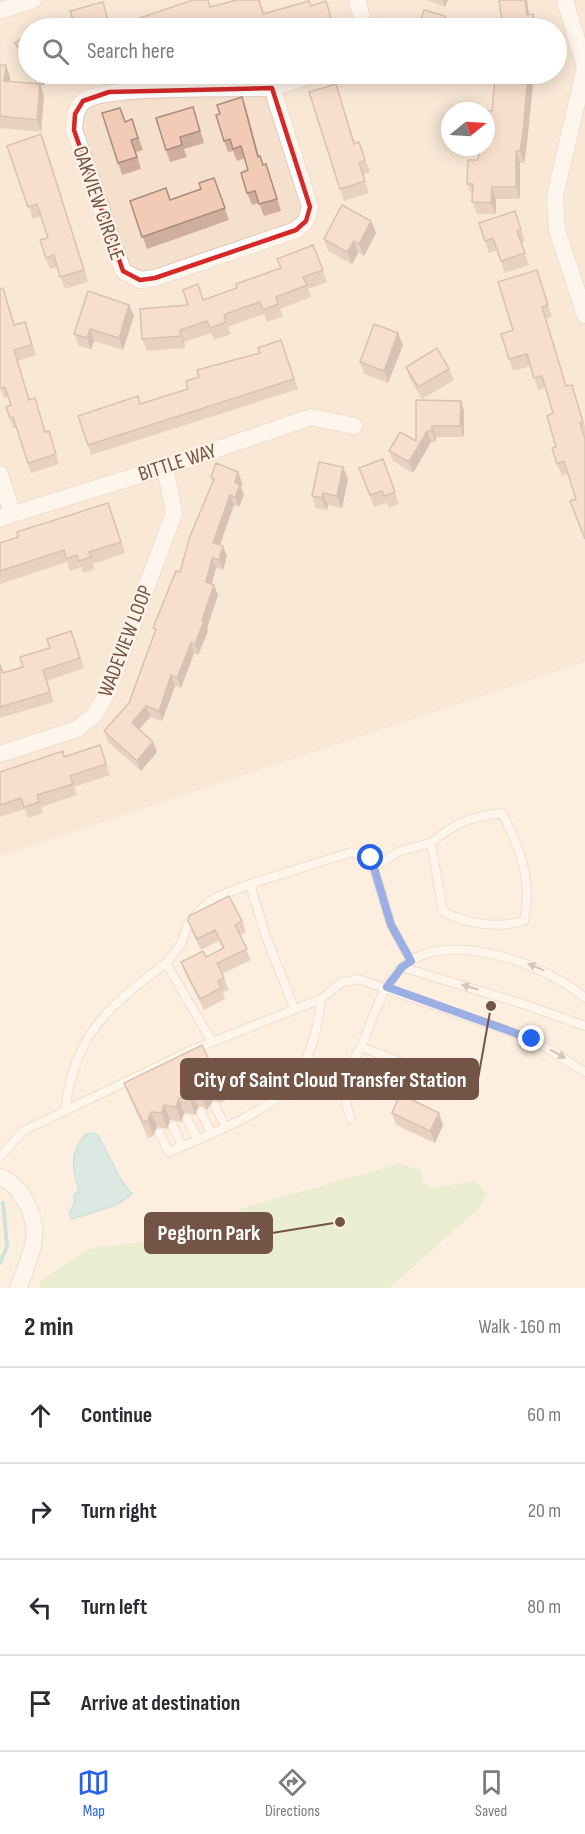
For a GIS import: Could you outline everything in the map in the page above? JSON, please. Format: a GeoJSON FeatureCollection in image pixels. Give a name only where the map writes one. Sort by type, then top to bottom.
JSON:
{"type":"FeatureCollection","features":[{"type":"Feature","properties":{"kind":"street"},"geometry":{"type":"LineString","coordinates":[[0,11],[33,0]]}},
{"type":"Feature","properties":{"kind":"street"},"geometry":{"type":"LineString","coordinates":[[357,0],[363,18]]}},
{"type":"Feature","properties":{"kind":"street"},"geometry":{"type":"LineString","coordinates":[[565,0],[585,68],[555,196],[557,230],[585,315]]}},
{"type":"Feature","properties":{"kind":"street","name":"OAKVIEW CIRCLE"},"geometry":{"type":"LineString","coordinates":[[272,88],[310,207],[306,221],[296,230],[155,278],[140,280],[123,272],[74,130],[75,114],[83,101],[110,92],[272,88],[284,84]]}},
{"type":"Feature","properties":{"kind":"street","name":"BITTLE WAY"},"geometry":{"type":"LineString","coordinates":[[6,515],[165,467],[311,417],[354,426]]}},
{"type":"Feature","properties":{"kind":"street","name":"WADEVIEW LOOP"},"geometry":{"type":"LineString","coordinates":[[0,754],[77,729],[99,708],[107,693],[174,513],[165,467]]}},
{"type":"Feature","properties":{"kind":"street"},"geometry":{"type":"LineString","coordinates":[[0,474],[6,515]]}},
{"type":"Feature","properties":{"kind":"street"},"geometry":{"type":"LineString","coordinates":[[0,1177],[17,1186],[27,1205],[34,1228],[34,1239],[18,1288]]}},
{"type":"Feature","properties":{"kind":"lane"},"geometry":{"type":"LineString","coordinates":[[374,867],[400,851],[431,843],[453,825],[476,816],[502,813],[514,836],[526,876],[527,909],[524,921],[505,926],[456,919],[442,910],[431,843]]}},
{"type":"Feature","properties":{"kind":"lane"},"geometry":{"type":"LineString","coordinates":[[65,1111],[75,1062],[102,1016],[123,996],[166,963],[181,944],[188,924],[215,898],[250,884],[351,852],[371,858],[391,925],[411,961]]}},
{"type":"Feature","properties":{"kind":"lane"},"geometry":{"type":"LineString","coordinates":[[250,884],[294,1008]]}},
{"type":"Feature","properties":{"kind":"lane"},"geometry":{"type":"LineString","coordinates":[[351,1119],[345,1104],[344,1088],[348,1070],[361,1047],[387,987],[402,967],[419,956],[451,951],[512,958],[549,973],[585,998]]}},
{"type":"Feature","properties":{"kind":"lane"},"geometry":{"type":"LineString","coordinates":[[166,963],[212,1042]]}},
{"type":"Feature","properties":{"kind":"lane"},"geometry":{"type":"LineString","coordinates":[[402,967],[530,1005],[585,1026]]}},
{"type":"Feature","properties":{"kind":"lane"},"geometry":{"type":"LineString","coordinates":[[0,1157],[23,1131],[212,1042],[321,999],[341,983],[358,979],[387,987],[532,1039],[585,1072]]}},
{"type":"Feature","properties":{"kind":"lane"},"geometry":{"type":"LineString","coordinates":[[159,1132],[169,1152],[277,1098],[293,1082],[320,1022],[321,999]]}},
{"type":"Feature","properties":{"kind":"lane"},"geometry":{"type":"LineString","coordinates":[[361,1047],[422,1070]]}},
{"type":"Feature","properties":{"kind":"lane"},"geometry":{"type":"LineString","coordinates":[[215,1106],[225,1126]]}},
{"type":"Feature","properties":{"kind":"lane"},"geometry":{"type":"LineString","coordinates":[[201,1112],[211,1133]]}},
{"type":"Feature","properties":{"kind":"lane"},"geometry":{"type":"LineString","coordinates":[[187,1119],[198,1139]]}},
{"type":"Feature","properties":{"kind":"lane"},"geometry":{"type":"LineString","coordinates":[[173,1126],[182,1146]]}},
{"type":"Feature","properties":{"kind":"highlighted area"},"geometry":{"type":"Polygon","coordinates":[[[272,88],[310,207],[306,221],[296,230],[155,278],[140,280],[123,271],[74,130],[75,114],[83,101],[109,92],[272,88]]]}},
{"type":"Feature","properties":{"kind":"shaded area"},"geometry":{"type":"Polygon","coordinates":[[[0,0],[585,0],[585,662],[0,856],[0,0]]]}},
{"type":"Feature","properties":{"kind":"green space"},"geometry":{"type":"Polygon","coordinates":[[[399,1164],[421,1170],[423,1183],[434,1188],[474,1181],[487,1193],[478,1209],[389,1288],[39,1288],[41,1280],[92,1248],[191,1236],[243,1208],[399,1164]]]}},
{"type":"Feature","properties":{"kind":"water"},"geometry":{"type":"Polygon","coordinates":[[[86,1134],[98,1135],[121,1180],[132,1194],[116,1205],[72,1219],[69,1213],[74,1204],[74,1195],[79,1190],[73,1161],[74,1154],[86,1134]]]}},
{"type":"Feature","properties":{"kind":"building"},"geometry":{"type":"Polygon","coordinates":[[[193,0],[208,0],[210,7],[237,0],[259,0],[263,14],[309,1],[311,6],[326,1],[331,18],[140,18],[193,0]]]}},
{"type":"Feature","properties":{"kind":"building"},"geometry":{"type":"Polygon","coordinates":[[[499,0],[525,0],[527,15],[533,14],[534,18],[502,18],[499,0]]]}},
{"type":"Feature","properties":{"kind":"building"},"geometry":{"type":"Polygon","coordinates":[[[103,2],[107,18],[72,18],[70,11],[103,2]]]}},
{"type":"Feature","properties":{"kind":"building"},"geometry":{"type":"Polygon","coordinates":[[[424,10],[445,16],[444,18],[422,18],[424,10]]]}},
{"type":"Feature","properties":{"kind":"building"},"geometry":{"type":"Polygon","coordinates":[[[0,65],[6,65],[4,81],[18,84],[40,84],[37,120],[0,116],[0,65]]]}},
{"type":"Feature","properties":{"kind":"building"},"geometry":{"type":"Polygon","coordinates":[[[336,84],[354,144],[359,142],[365,160],[359,163],[365,181],[340,189],[309,92],[336,84]]]}},
{"type":"Feature","properties":{"kind":"building"},"geometry":{"type":"Polygon","coordinates":[[[495,84],[527,84],[523,133],[520,151],[516,151],[516,187],[492,187],[491,203],[472,202],[473,184],[467,184],[468,160],[478,160],[479,156],[495,156],[495,102],[493,102],[495,84]]]}},
{"type":"Feature","properties":{"kind":"building"},"geometry":{"type":"Polygon","coordinates":[[[242,97],[258,157],[260,156],[263,165],[266,164],[277,199],[259,204],[255,191],[247,193],[241,173],[248,170],[241,146],[233,149],[230,139],[224,141],[216,115],[220,114],[217,105],[242,97]]]}},
{"type":"Feature","properties":{"kind":"building"},"geometry":{"type":"Polygon","coordinates":[[[193,107],[200,131],[180,137],[182,145],[166,150],[156,118],[193,107]]]}},
{"type":"Feature","properties":{"kind":"building"},"geometry":{"type":"Polygon","coordinates":[[[120,108],[125,122],[132,119],[138,138],[131,140],[137,157],[118,163],[102,113],[120,108]]]}},
{"type":"Feature","properties":{"kind":"building"},"geometry":{"type":"Polygon","coordinates":[[[41,134],[84,270],[60,277],[54,255],[46,258],[40,240],[48,238],[37,204],[28,207],[7,146],[41,134]]]}},
{"type":"Feature","properties":{"kind":"building"},"geometry":{"type":"Polygon","coordinates":[[[214,178],[225,208],[142,237],[130,201],[166,188],[170,200],[201,189],[199,183],[214,178]]]}},
{"type":"Feature","properties":{"kind":"building"},"geometry":{"type":"Polygon","coordinates":[[[342,205],[371,221],[359,244],[354,241],[347,252],[324,239],[342,205]]]}},
{"type":"Feature","properties":{"kind":"building"},"geometry":{"type":"Polygon","coordinates":[[[515,211],[521,230],[517,231],[525,253],[501,261],[493,238],[485,241],[479,223],[515,211]]]}},
{"type":"Feature","properties":{"kind":"building"},"geometry":{"type":"Polygon","coordinates":[[[313,245],[323,270],[303,277],[307,285],[276,297],[278,304],[263,310],[260,302],[224,315],[226,322],[210,328],[207,321],[180,330],[181,336],[142,339],[140,309],[188,305],[183,290],[198,284],[203,300],[237,288],[236,284],[281,268],[277,259],[313,245]]]}},
{"type":"Feature","properties":{"kind":"building"},"geometry":{"type":"Polygon","coordinates":[[[537,270],[548,305],[542,307],[566,386],[572,385],[583,422],[580,423],[585,439],[585,539],[570,501],[576,499],[564,461],[557,464],[552,448],[556,447],[547,416],[553,413],[542,376],[534,378],[527,354],[509,359],[501,334],[513,330],[498,282],[537,270]]]}},
{"type":"Feature","properties":{"kind":"building"},"geometry":{"type":"Polygon","coordinates":[[[3,288],[14,325],[25,322],[32,345],[14,350],[29,400],[35,398],[45,432],[49,431],[56,454],[28,463],[13,417],[10,418],[6,407],[11,405],[5,387],[0,388],[0,289],[3,288]]]}},
{"type":"Feature","properties":{"kind":"building"},"geometry":{"type":"Polygon","coordinates":[[[88,291],[129,305],[119,338],[90,329],[87,338],[74,334],[88,291]]]}},
{"type":"Feature","properties":{"kind":"building"},"geometry":{"type":"Polygon","coordinates":[[[374,324],[398,333],[384,371],[360,362],[374,324]]]}},
{"type":"Feature","properties":{"kind":"building"},"geometry":{"type":"Polygon","coordinates":[[[281,340],[294,379],[88,445],[78,416],[138,396],[140,404],[188,389],[186,381],[199,377],[197,370],[260,353],[258,348],[281,340]]]}},
{"type":"Feature","properties":{"kind":"building"},"geometry":{"type":"Polygon","coordinates":[[[437,348],[449,369],[418,387],[406,367],[437,348]]]}},
{"type":"Feature","properties":{"kind":"building"},"geometry":{"type":"Polygon","coordinates":[[[416,400],[461,401],[460,426],[432,426],[432,431],[427,431],[409,462],[389,451],[400,432],[416,441],[416,400]]]}},
{"type":"Feature","properties":{"kind":"building"},"geometry":{"type":"Polygon","coordinates":[[[383,459],[395,492],[384,496],[382,491],[370,495],[359,468],[383,459]]]}},
{"type":"Feature","properties":{"kind":"building"},"geometry":{"type":"Polygon","coordinates":[[[319,462],[343,467],[337,496],[323,493],[322,498],[312,496],[319,462]]]}},
{"type":"Feature","properties":{"kind":"building"},"geometry":{"type":"Polygon","coordinates":[[[216,463],[238,472],[235,482],[240,485],[235,497],[230,495],[213,543],[223,546],[219,560],[212,558],[206,582],[214,585],[195,644],[191,643],[177,678],[171,675],[159,711],[146,706],[132,723],[153,742],[137,761],[104,731],[129,703],[156,629],[153,628],[176,571],[180,572],[190,536],[214,479],[211,477],[216,463]]]}},
{"type":"Feature","properties":{"kind":"building"},"geometry":{"type":"Polygon","coordinates":[[[108,503],[121,542],[89,552],[91,557],[79,561],[77,555],[66,559],[64,550],[0,571],[0,543],[18,537],[17,532],[108,503]]]}},
{"type":"Feature","properties":{"kind":"building"},"geometry":{"type":"Polygon","coordinates":[[[71,631],[80,658],[43,670],[50,692],[0,707],[0,665],[3,673],[23,667],[20,657],[50,648],[47,639],[71,631]]]}},
{"type":"Feature","properties":{"kind":"building"},"geometry":{"type":"Polygon","coordinates":[[[100,745],[106,764],[70,776],[73,784],[37,795],[39,802],[24,807],[21,798],[0,805],[0,772],[63,751],[64,757],[100,745]]]}},
{"type":"Feature","properties":{"kind":"building"},"geometry":{"type":"Polygon","coordinates":[[[229,896],[242,921],[235,925],[247,949],[217,963],[224,978],[218,981],[221,988],[200,999],[181,962],[203,951],[206,957],[224,948],[215,930],[197,939],[188,921],[189,916],[229,896]]]}},
{"type":"Feature","properties":{"kind":"building"},"geometry":{"type":"Polygon","coordinates":[[[202,1045],[221,1085],[215,1087],[207,1085],[201,1094],[196,1090],[192,1091],[190,1100],[179,1098],[176,1107],[164,1105],[162,1113],[151,1112],[148,1120],[143,1122],[124,1083],[202,1045]]]}},
{"type":"Feature","properties":{"kind":"building"},"geometry":{"type":"Polygon","coordinates":[[[400,1094],[439,1113],[430,1131],[392,1113],[400,1094]]]}},
{"type":"Feature","properties":{"kind":"waterway"},"geometry":{"type":"LineString","coordinates":[[0,1263],[7,1247],[3,1203]]}},
{"type":"Feature","properties":{"kind":"place","name":"City of Saint Cloud Transfer Station"},"geometry":{"type":"Point","coordinates":[491,1006]}},
{"type":"Feature","properties":{"kind":"place","name":"Peghorn Park"},"geometry":{"type":"Point","coordinates":[340,1222]}},
{"type":"Feature","properties":{"kind":"route"},"geometry":{"type":"LineString","coordinates":[[371,858],[391,925],[411,961],[402,967],[387,987],[532,1039]]}}]}
